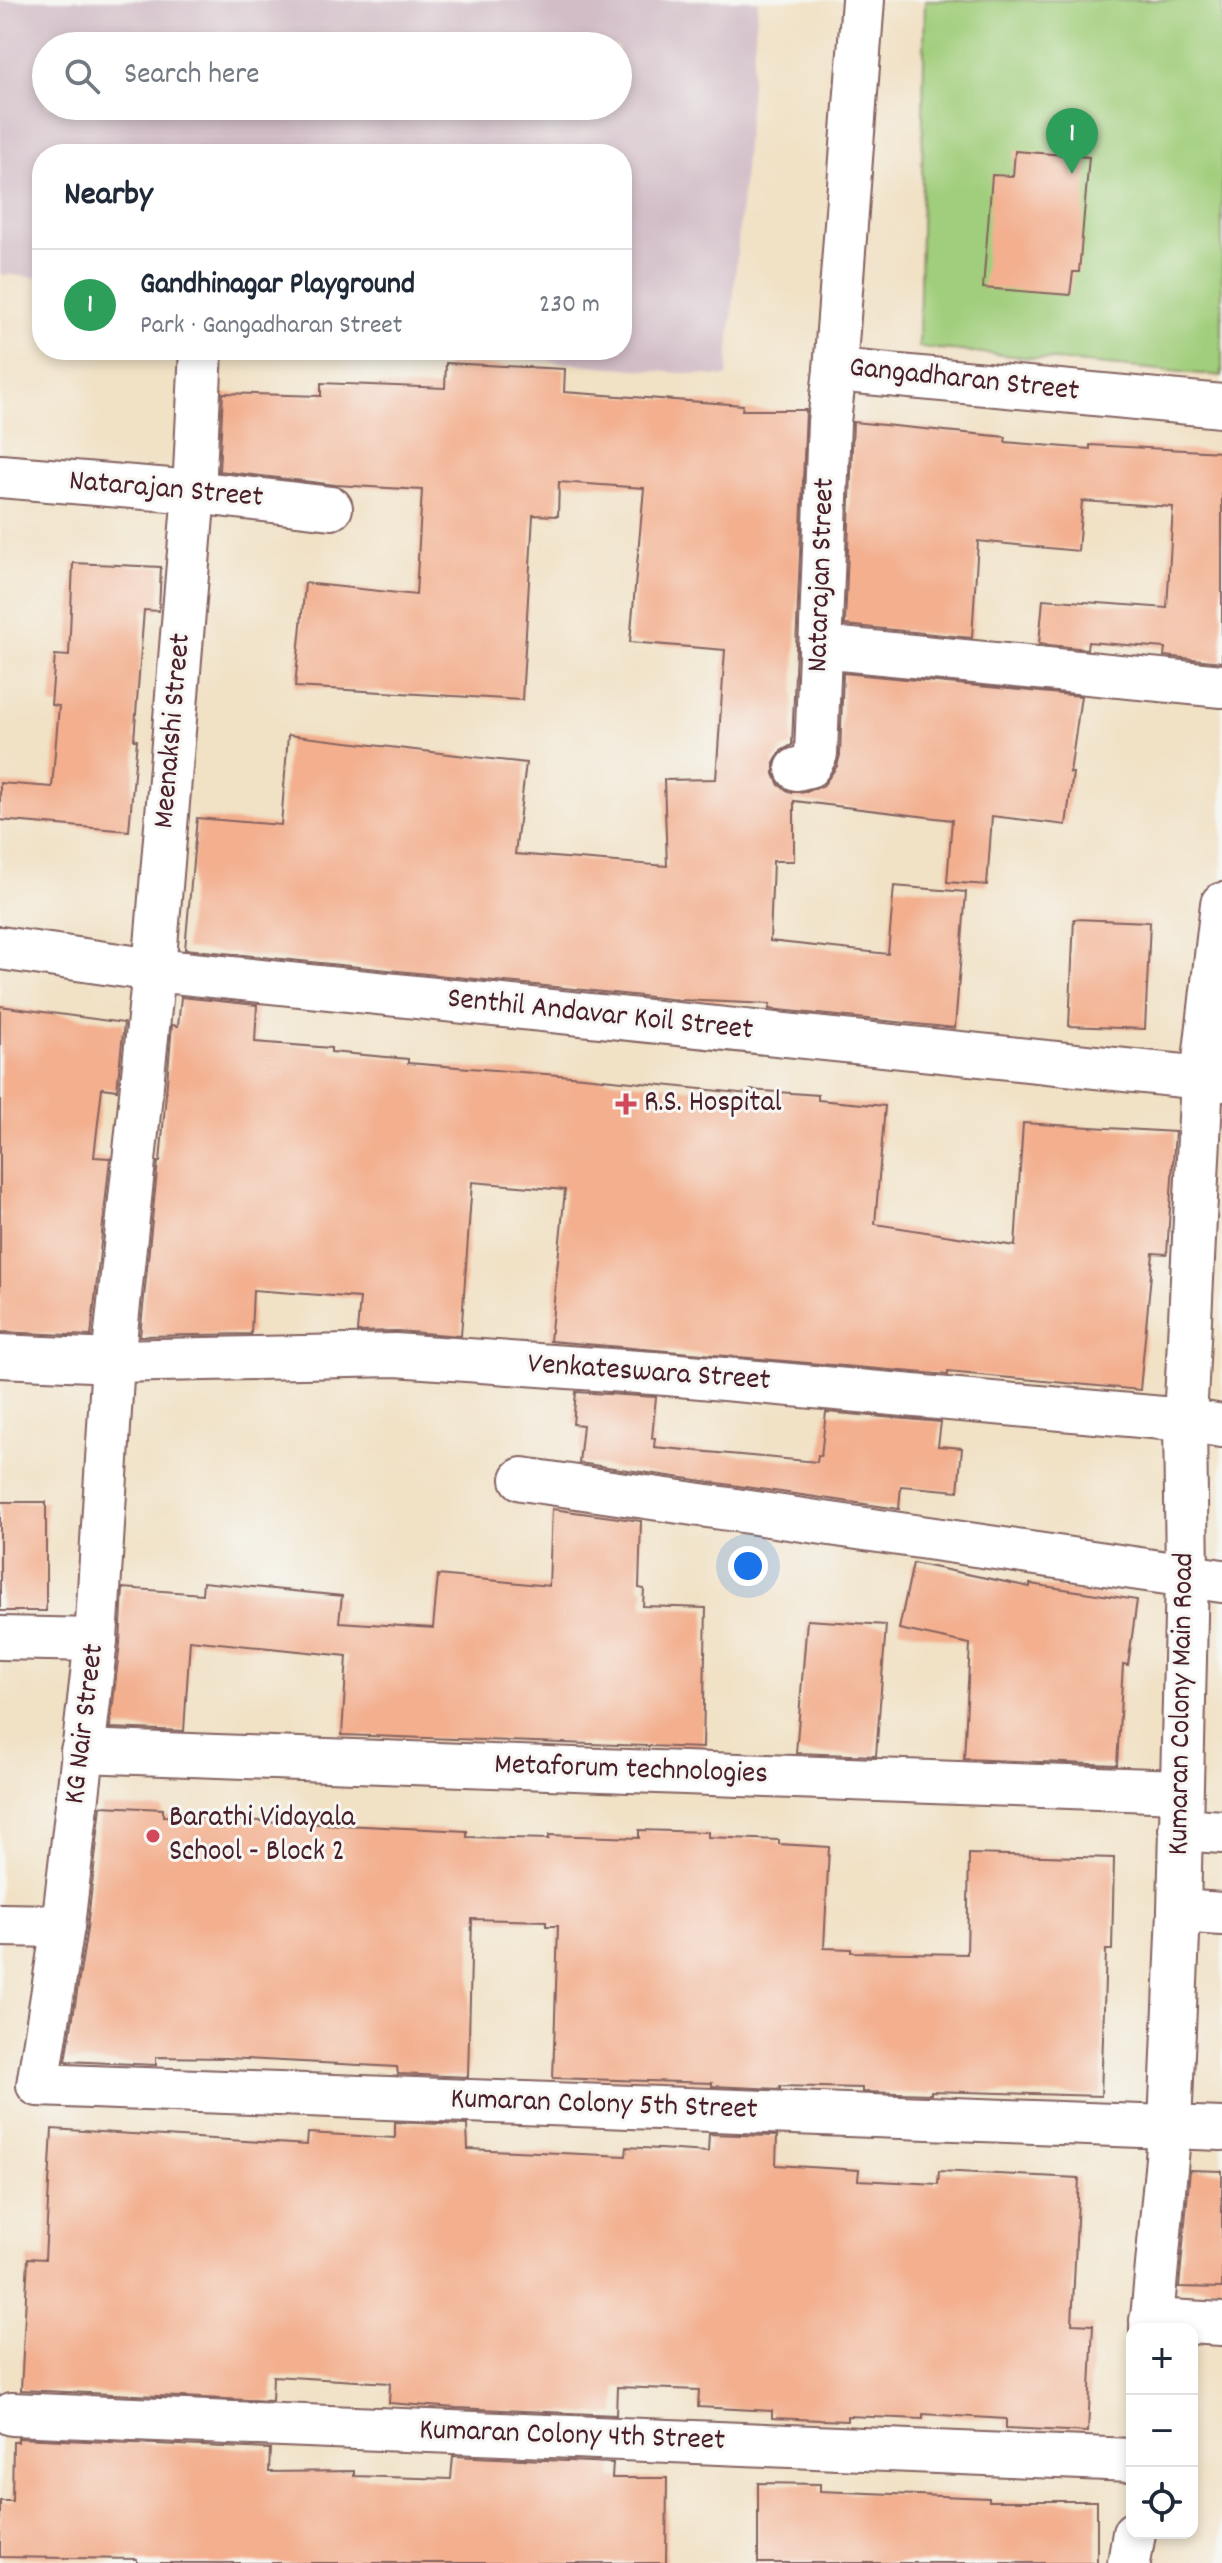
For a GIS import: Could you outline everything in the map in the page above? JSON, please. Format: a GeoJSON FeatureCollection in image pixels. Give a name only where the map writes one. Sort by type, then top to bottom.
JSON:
{"type":"FeatureCollection","features":[{"type":"Feature","properties":{"kind":"street","name":"Gangadharan Street"},"geometry":{"type":"LineString","coordinates":[[863,0],[835,370],[1222,406]]}},
{"type":"Feature","properties":{"kind":"street","name":"Meenakshi Street"},"geometry":{"type":"LineString","coordinates":[[113,1361],[154,970],[194,492],[201,360]]}},
{"type":"Feature","properties":{"kind":"street","name":"Natarajan Street"},"geometry":{"type":"LineString","coordinates":[[797,769],[809,766],[816,754],[829,422],[835,370]]}},
{"type":"Feature","properties":{"kind":"street","name":"Natarajan Street"},"geometry":{"type":"LineString","coordinates":[[0,476],[194,492],[331,508]]}},
{"type":"Feature","properties":{"kind":"street"},"geometry":{"type":"LineString","coordinates":[[820,647],[1222,686]]}},
{"type":"Feature","properties":{"kind":"street","name":"Kumaran Colony Main Road"},"geometry":{"type":"LineString","coordinates":[[1151,2323],[1170,2126],[1180,1810],[1205,1578],[1204,1423],[1212,1079],[1222,904]]}},
{"type":"Feature","properties":{"kind":"street","name":"Senthil Andavar Koil Street"},"geometry":{"type":"LineString","coordinates":[[0,948],[154,970],[1212,1079]]}},
{"type":"Feature","properties":{"kind":"street","name":"Venkateswara Street"},"geometry":{"type":"LineString","coordinates":[[0,1356],[113,1361],[395,1355],[667,1374],[1204,1423]]}},
{"type":"Feature","properties":{"kind":"street","name":"KG Nair Street"},"geometry":{"type":"LineString","coordinates":[[38,2085],[63,1926],[96,1640],[113,1361]]}},
{"type":"Feature","properties":{"kind":"street"},"geometry":{"type":"LineString","coordinates":[[522,1479],[1205,1578]]}},
{"type":"Feature","properties":{"kind":"street"},"geometry":{"type":"LineString","coordinates":[[0,1638],[96,1640]]}},
{"type":"Feature","properties":{"kind":"street","name":"Metaforum technologies"},"geometry":{"type":"LineString","coordinates":[[82,1751],[1180,1810],[1222,1832]]}},
{"type":"Feature","properties":{"kind":"street"},"geometry":{"type":"LineString","coordinates":[[1179,1911],[1222,1914]]}},
{"type":"Feature","properties":{"kind":"street"},"geometry":{"type":"LineString","coordinates":[[0,1925],[63,1926]]}},
{"type":"Feature","properties":{"kind":"street","name":"Kumaran Colony 5th Street"},"geometry":{"type":"LineString","coordinates":[[38,2085],[1222,2129]]}},
{"type":"Feature","properties":{"kind":"street"},"geometry":{"type":"LineString","coordinates":[[1198,2324],[1222,2324]]}},
{"type":"Feature","properties":{"kind":"street","name":"Kumaran Colony 4th Street"},"geometry":{"type":"LineString","coordinates":[[12,2414],[1126,2460]]}},
{"type":"Feature","properties":{"kind":"street"},"geometry":{"type":"LineString","coordinates":[[1129,2563],[1133,2539]]}},
{"type":"Feature","properties":{"kind":"shaded area"},"geometry":{"type":"Polygon","coordinates":[[[0,0],[758,0],[727,377],[535,360],[632,360],[632,144],[32,144],[32,277],[0,274],[0,0]]]}},
{"type":"Feature","properties":{"kind":"green space"},"geometry":{"type":"Polygon","coordinates":[[[925,0],[1222,0],[1222,376],[919,347],[925,0]]]}},
{"type":"Feature","properties":{"kind":"building"},"geometry":{"type":"Polygon","coordinates":[[[1015,151],[1089,157],[1079,272],[1073,272],[1070,295],[983,288],[992,175],[1013,176],[1015,151]]]}},
{"type":"Feature","properties":{"kind":"building"},"geometry":{"type":"Polygon","coordinates":[[[446,363],[565,369],[564,392],[743,405],[742,410],[806,410],[792,745],[781,751],[774,763],[774,774],[779,785],[790,792],[823,786],[837,766],[843,673],[1081,696],[1066,825],[992,816],[987,885],[947,882],[952,820],[794,801],[794,861],[773,861],[770,941],[888,954],[894,886],[966,892],[955,1028],[769,1009],[770,1004],[680,1000],[185,949],[197,818],[281,825],[288,735],[526,763],[515,854],[667,866],[664,780],[716,779],[725,650],[630,642],[644,488],[559,482],[558,516],[533,515],[522,700],[295,687],[305,583],[416,595],[422,490],[336,485],[219,471],[223,393],[321,396],[321,383],[445,388],[446,363]]]}},
{"type":"Feature","properties":{"kind":"building"},"geometry":{"type":"Polygon","coordinates":[[[853,422],[1006,437],[1005,442],[1090,449],[1090,445],[1222,452],[1222,662],[1164,656],[1165,648],[1088,642],[1087,649],[1039,644],[1043,599],[1167,608],[1173,507],[1082,501],[1078,551],[978,541],[972,638],[845,625],[853,422]]]}},
{"type":"Feature","properties":{"kind":"building"},"geometry":{"type":"Polygon","coordinates":[[[73,563],[161,567],[159,611],[144,610],[129,831],[0,820],[0,783],[52,787],[59,706],[51,705],[55,655],[69,656],[73,563]]]}},
{"type":"Feature","properties":{"kind":"building"},"geometry":{"type":"Polygon","coordinates":[[[1074,919],[1150,922],[1145,1029],[1069,1026],[1074,919]]]}},
{"type":"Feature","properties":{"kind":"building"},"geometry":{"type":"Polygon","coordinates":[[[181,997],[257,1005],[255,1042],[331,1048],[331,1052],[408,1059],[408,1063],[749,1094],[750,1090],[818,1095],[818,1100],[885,1106],[875,1224],[1015,1246],[1023,1123],[1175,1132],[1167,1254],[1153,1253],[1140,1390],[550,1341],[565,1190],[472,1182],[461,1336],[397,1331],[357,1332],[360,1298],[253,1290],[251,1334],[140,1336],[172,1025],[178,1026],[181,997]]]}},
{"type":"Feature","properties":{"kind":"building"},"geometry":{"type":"Polygon","coordinates":[[[0,1006],[124,1023],[117,1090],[102,1088],[94,1157],[110,1158],[91,1336],[0,1332],[0,1006]]]}},
{"type":"Feature","properties":{"kind":"building"},"geometry":{"type":"Polygon","coordinates":[[[576,1392],[656,1397],[654,1447],[817,1462],[818,1455],[821,1456],[826,1412],[941,1422],[938,1446],[962,1448],[958,1491],[901,1486],[899,1509],[579,1463],[583,1425],[573,1424],[576,1392]]]}},
{"type":"Feature","properties":{"kind":"building"},"geometry":{"type":"Polygon","coordinates":[[[0,1502],[46,1502],[46,1611],[0,1611],[0,1502]]]}},
{"type":"Feature","properties":{"kind":"building"},"geometry":{"type":"Polygon","coordinates":[[[552,1509],[641,1521],[639,1588],[644,1589],[643,1606],[706,1608],[703,1748],[342,1735],[347,1656],[190,1640],[184,1731],[110,1728],[123,1588],[202,1594],[203,1582],[342,1596],[339,1622],[433,1628],[438,1575],[549,1586],[552,1509]]]}},
{"type":"Feature","properties":{"kind":"building"},"geometry":{"type":"Polygon","coordinates":[[[913,1563],[1030,1587],[1030,1584],[1137,1600],[1128,1665],[1123,1664],[1117,1765],[964,1759],[970,1644],[899,1629],[913,1563]]]}},
{"type":"Feature","properties":{"kind":"building"},"geometry":{"type":"Polygon","coordinates":[[[807,1620],[886,1625],[876,1756],[796,1753],[807,1620]]]}},
{"type":"Feature","properties":{"kind":"building"},"geometry":{"type":"Polygon","coordinates":[[[101,1806],[163,1809],[163,1816],[467,1831],[467,1837],[549,1839],[549,1835],[639,1838],[639,1830],[708,1832],[708,1837],[779,1840],[779,1844],[829,1847],[824,1948],[851,1949],[851,1952],[967,1954],[969,1854],[1114,1858],[1112,1950],[1106,1950],[1101,2096],[862,2092],[862,2088],[780,2086],[780,2089],[712,2086],[712,2083],[553,2078],[558,1926],[546,1926],[546,1921],[472,1919],[468,2077],[398,2074],[397,2067],[227,2058],[156,2057],[156,2065],[66,2061],[87,1929],[101,1806]]]}},
{"type":"Feature","properties":{"kind":"building"},"geometry":{"type":"Polygon","coordinates":[[[395,2122],[467,2125],[468,2149],[626,2156],[627,2147],[708,2152],[709,2134],[777,2136],[776,2165],[859,2170],[858,2180],[938,2184],[939,2171],[1079,2178],[1072,2324],[1093,2325],[1088,2432],[1006,2428],[1006,2419],[923,2414],[923,2419],[847,2416],[847,2421],[772,2418],[772,2411],[698,2407],[699,2390],[617,2387],[616,2415],[389,2403],[390,2383],[273,2376],[272,2401],[21,2390],[28,2258],[45,2259],[52,2129],[307,2145],[308,2133],[395,2138],[395,2122]]]}},
{"type":"Feature","properties":{"kind":"building"},"geometry":{"type":"Polygon","coordinates":[[[1190,2170],[1222,2171],[1222,2288],[1179,2287],[1190,2170]]]}},
{"type":"Feature","properties":{"kind":"building"},"geometry":{"type":"Polygon","coordinates":[[[18,2438],[270,2449],[269,2472],[354,2471],[354,2476],[451,2479],[453,2456],[613,2463],[612,2478],[667,2478],[666,2563],[137,2563],[137,2559],[0,2557],[0,2501],[12,2501],[13,2442],[18,2442],[18,2438]]]}},
{"type":"Feature","properties":{"kind":"building"},"geometry":{"type":"Polygon","coordinates":[[[758,2483],[820,2484],[820,2491],[989,2498],[989,2501],[1097,2501],[1097,2563],[758,2563],[758,2483]]]}},
{"type":"Feature","properties":{"kind":"place","name":"Gandhinagar Playground"},"geometry":{"type":"Point","coordinates":[1072,174]}},
{"type":"Feature","properties":{"kind":"place","name":"R.S. Hospital"},"geometry":{"type":"Point","coordinates":[626,1104]}},
{"type":"Feature","properties":{"kind":"place","name":"Barathi Vidayala School - Block 2"},"geometry":{"type":"Point","coordinates":[153,1836]}}]}
